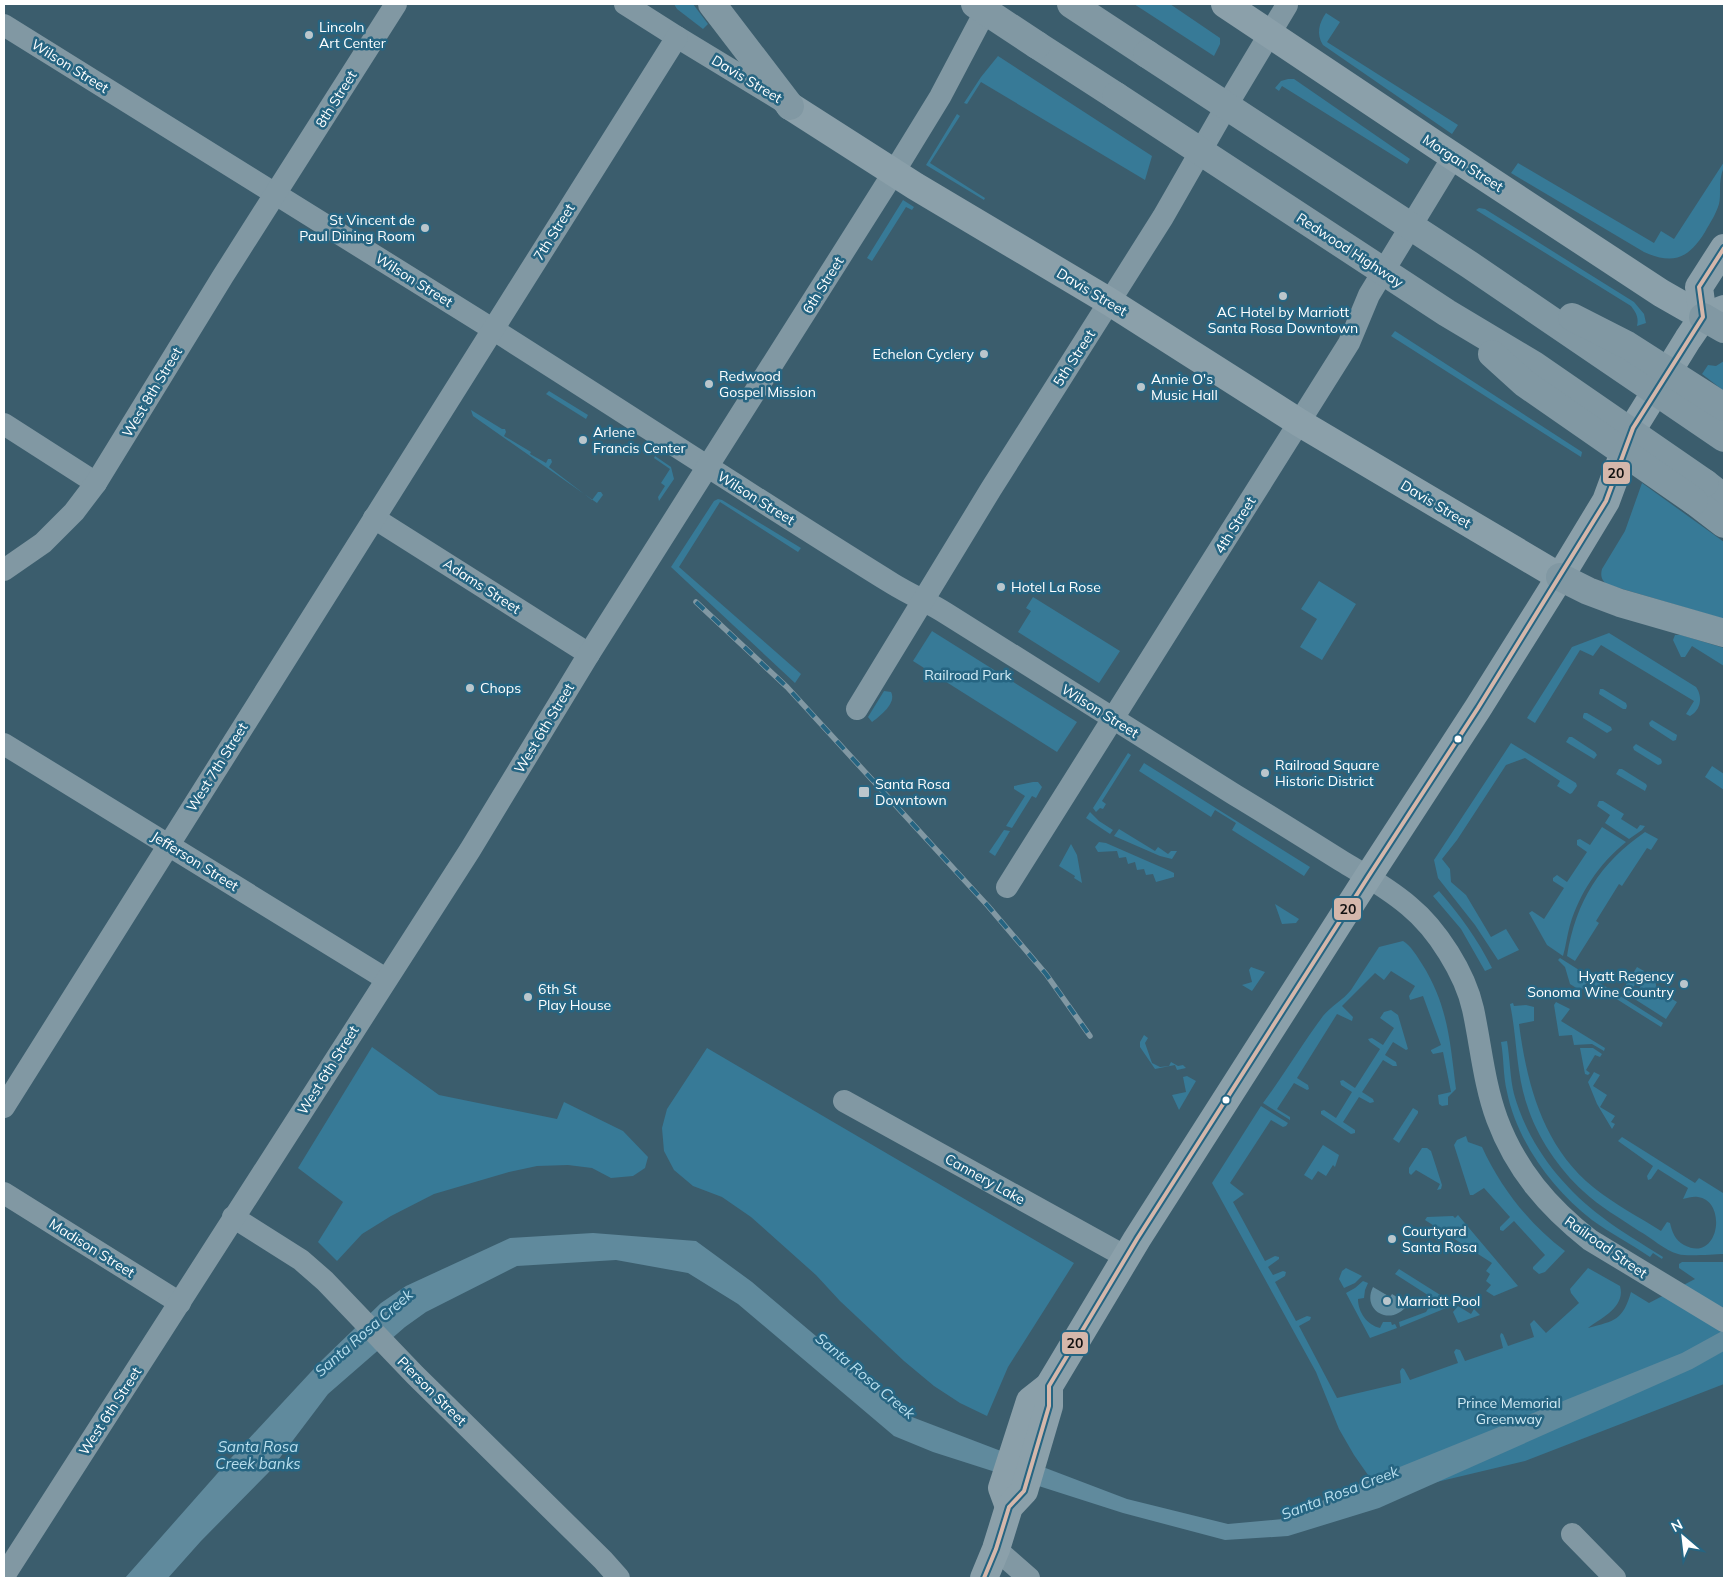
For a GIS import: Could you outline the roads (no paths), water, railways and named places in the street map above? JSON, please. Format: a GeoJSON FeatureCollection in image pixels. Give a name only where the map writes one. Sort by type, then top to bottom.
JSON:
{"type":"FeatureCollection","features":[{"type":"Feature","properties":{"kind":"highway"},"geometry":{"type":"LineString","coordinates":[[712,4],[790,106]]}},
{"type":"Feature","properties":{"kind":"highway","name":"Redwood Highway"},"geometry":{"type":"LineString","coordinates":[[974,4],[1447,313],[1534,366],[1708,494],[1724,524]]}},
{"type":"Feature","properties":{"kind":"highway"},"geometry":{"type":"LineString","coordinates":[[1071,4],[1470,265],[1724,438]]}},
{"type":"Feature","properties":{"kind":"highway"},"geometry":{"type":"LineString","coordinates":[[1470,265],[1628,345],[1724,408]]}},
{"type":"Feature","properties":{"kind":"highway"},"geometry":{"type":"LineString","coordinates":[[1560,577],[1588,591],[1620,603],[1724,633]]}},
{"type":"Feature","properties":{"kind":"main road","name":"Morgan Street"},"geometry":{"type":"LineString","coordinates":[[1225,4],[1661,293],[1717,318]]}},
{"type":"Feature","properties":{"kind":"main road","name":"Davis Street"},"geometry":{"type":"LineString","coordinates":[[790,106],[894,172],[1110,302],[1300,423],[1560,577]]}},
{"type":"Feature","properties":{"kind":"main road"},"geometry":{"type":"LineString","coordinates":[[984,1578],[996,1550],[1010,1507],[1024,1491],[1049,1406],[1049,1386],[1177,1176],[1560,577],[1606,500],[1633,428],[1717,318],[1699,287],[1724,248]]}},
{"type":"Feature","properties":{"kind":"street","name":"8th Street"},"geometry":{"type":"LineString","coordinates":[[277,194],[396,4]]}},
{"type":"Feature","properties":{"kind":"street","name":"Davis Street"},"geometry":{"type":"LineString","coordinates":[[625,4],[790,106]]}},
{"type":"Feature","properties":{"kind":"street","name":"6th Street"},"geometry":{"type":"LineString","coordinates":[[648,562],[940,98],[988,4]]}},
{"type":"Feature","properties":{"kind":"street","name":"5th Street"},"geometry":{"type":"LineString","coordinates":[[857,709],[991,489],[1163,217],[1287,5]]}},
{"type":"Feature","properties":{"kind":"street","name":"Wilson Street"},"geometry":{"type":"LineString","coordinates":[[4,25],[493,329],[893,584],[940,609],[1368,877],[1408,906],[1436,933],[1457,968],[1472,1003]]}},
{"type":"Feature","properties":{"kind":"street","name":"7th Street"},"geometry":{"type":"LineString","coordinates":[[431,428],[677,37]]}},
{"type":"Feature","properties":{"kind":"street","name":"4th Street"},"geometry":{"type":"LineString","coordinates":[[1007,887],[1349,343],[1369,295],[1454,157]]}},
{"type":"Feature","properties":{"kind":"street","name":"West 8th Street"},"geometry":{"type":"LineString","coordinates":[[4,570],[43,542],[74,512],[96,483],[223,276],[277,194]]}},
{"type":"Feature","properties":{"kind":"street"},"geometry":{"type":"LineString","coordinates":[[4,424],[96,483]]}},
{"type":"Feature","properties":{"kind":"street","name":"West 7th Street"},"geometry":{"type":"LineString","coordinates":[[4,1106],[431,428]]}},
{"type":"Feature","properties":{"kind":"street","name":"Adams Street"},"geometry":{"type":"LineString","coordinates":[[374,518],[589,654]]}},
{"type":"Feature","properties":{"kind":"street","name":"West 6th Street"},"geometry":{"type":"LineString","coordinates":[[4,1576],[470,850],[589,654],[648,562]]}},
{"type":"Feature","properties":{"kind":"street","name":"Jefferson Street"},"geometry":{"type":"LineString","coordinates":[[4,744],[386,979]]}},
{"type":"Feature","properties":{"kind":"street","name":"Railroad Street"},"geometry":{"type":"LineString","coordinates":[[1472,1003],[1483,1069],[1492,1105],[1508,1145],[1521,1168],[1552,1207],[1590,1240],[1724,1321]]}},
{"type":"Feature","properties":{"kind":"street","name":"Cannery Lake"},"geometry":{"type":"LineString","coordinates":[[844,1101],[1126,1257]]}},
{"type":"Feature","properties":{"kind":"street","name":"Madison Street"},"geometry":{"type":"LineString","coordinates":[[4,1193],[180,1303]]}},
{"type":"Feature","properties":{"kind":"street","name":"Pierson Street"},"geometry":{"type":"LineString","coordinates":[[233,1217],[301,1260],[341,1296],[405,1364],[619,1578]]}},
{"type":"Feature","properties":{"kind":"street"},"geometry":{"type":"LineString","coordinates":[[1572,1534],[1615,1578]]}},
{"type":"Feature","properties":{"kind":"street"},"geometry":{"type":"LineString","coordinates":[[996,1550],[1029,1578]]}},
{"type":"Feature","properties":{"kind":"water"},"geometry":{"type":"Polygon","coordinates":[[[593,1233],[696,1241],[752,1282],[912,1417],[1127,1499],[1228,1524],[1283,1519],[1365,1481],[1682,1353],[1724,1330],[1724,1351],[1692,1369],[1379,1508],[1288,1536],[1225,1540],[1123,1513],[933,1452],[894,1436],[738,1304],[688,1273],[616,1260],[517,1266],[426,1312],[405,1327],[328,1394],[269,1472],[201,1541],[168,1578],[125,1578],[231,1458],[322,1360],[381,1303],[406,1286],[510,1238],[593,1233]]]}},
{"type":"Feature","properties":{"kind":"water","name":"Marriott Pool"},"geometry":{"type":"Polygon","coordinates":[[[1373,1287],[1390,1297],[1392,1294],[1408,1304],[1394,1315],[1380,1314],[1371,1303],[1370,1296],[1373,1287]]]}},
{"type":"Feature","properties":{"kind":"railway"},"geometry":{"type":"LineString","coordinates":[[696,602],[787,687],[988,906],[1046,974],[1090,1036]]}},
{"type":"Feature","properties":{"kind":"place","name":"Lincoln Art Center"},"geometry":{"type":"Point","coordinates":[309,35]}},
{"type":"Feature","properties":{"kind":"place","name":"St Vincent de Paul Dining Room"},"geometry":{"type":"Point","coordinates":[425,228]}},
{"type":"Feature","properties":{"kind":"place","name":"AC Hotel by Marriott Santa Rosa Downtown"},"geometry":{"type":"Point","coordinates":[1283,296]}},
{"type":"Feature","properties":{"kind":"place","name":"Echelon Cyclery"},"geometry":{"type":"Point","coordinates":[984,354]}},
{"type":"Feature","properties":{"kind":"place","name":"Redwood Gospel Mission"},"geometry":{"type":"Point","coordinates":[709,384]}},
{"type":"Feature","properties":{"kind":"place","name":"Annie O's Music Hall"},"geometry":{"type":"Point","coordinates":[1141,387]}},
{"type":"Feature","properties":{"kind":"place","name":"Arlene Francis Center"},"geometry":{"type":"Point","coordinates":[583,440]}},
{"type":"Feature","properties":{"kind":"place","name":"Hotel La Rose"},"geometry":{"type":"Point","coordinates":[1001,587]}},
{"type":"Feature","properties":{"kind":"place","name":"Chops"},"geometry":{"type":"Point","coordinates":[470,688]}},
{"type":"Feature","properties":{"kind":"place","name":"Railroad Square Historic District"},"geometry":{"type":"Point","coordinates":[1265,773]}},
{"type":"Feature","properties":{"kind":"place","name":"Santa Rosa Downtown"},"geometry":{"type":"Point","coordinates":[864,792]}},
{"type":"Feature","properties":{"kind":"place","name":"Hyatt Regency Sonoma Wine Country"},"geometry":{"type":"Point","coordinates":[1684,984]}},
{"type":"Feature","properties":{"kind":"place","name":"6th St Play House"},"geometry":{"type":"Point","coordinates":[528,997]}},
{"type":"Feature","properties":{"kind":"place","name":"Courtyard Santa Rosa"},"geometry":{"type":"Point","coordinates":[1392,1239]}},
{"type":"Feature","properties":{"kind":"place","name":"Marriott Pool"},"geometry":{"type":"Point","coordinates":[1387,1301]}},
{"type":"Feature","properties":{"kind":"park label","name":"Railroad Park"},"geometry":{"type":"Point","coordinates":[968,675]}},
{"type":"Feature","properties":{"kind":"park label","name":"Prince Memorial Greenway"},"geometry":{"type":"Point","coordinates":[1509,1412]}},
{"type":"Feature","properties":{"kind":"water label","name":"Santa Rosa Creek"},"geometry":{"type":"Point","coordinates":[364,1333]}},
{"type":"Feature","properties":{"kind":"water label","name":"Santa Rosa Creek"},"geometry":{"type":"Point","coordinates":[865,1376]}},
{"type":"Feature","properties":{"kind":"water label","name":"Santa Rosa Creek banks"},"geometry":{"type":"Point","coordinates":[258,1456]}},
{"type":"Feature","properties":{"kind":"water label","name":"Santa Rosa Creek"},"geometry":{"type":"Point","coordinates":[1340,1493]}}]}
